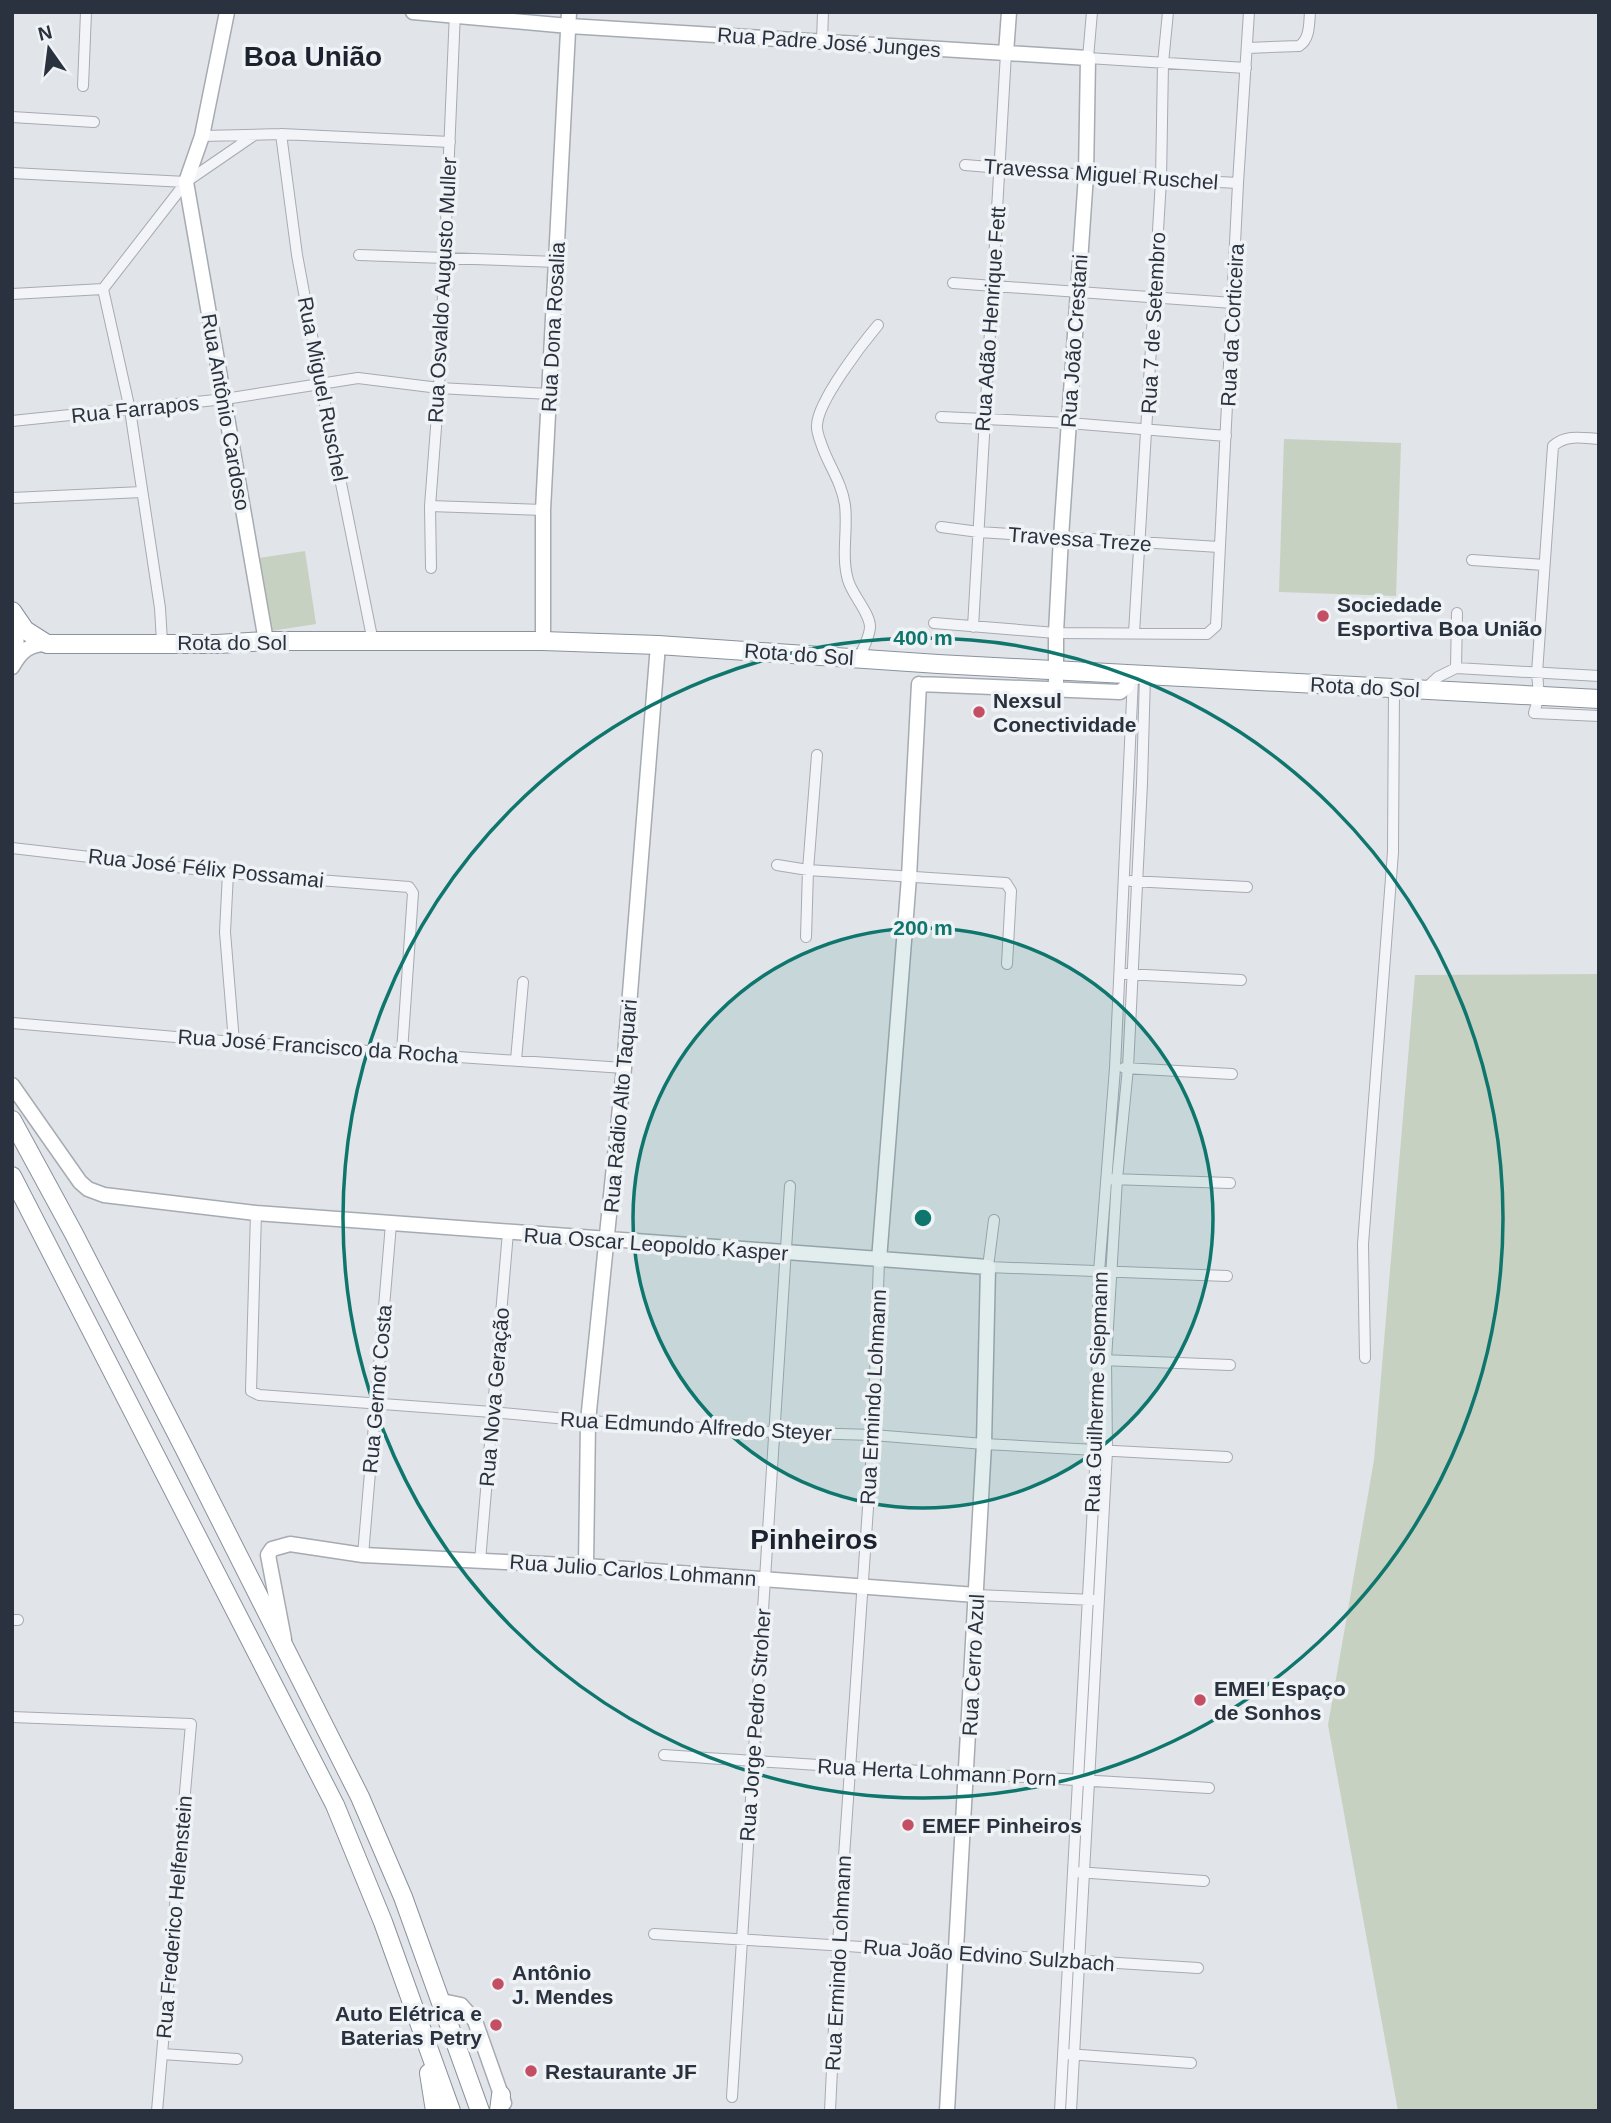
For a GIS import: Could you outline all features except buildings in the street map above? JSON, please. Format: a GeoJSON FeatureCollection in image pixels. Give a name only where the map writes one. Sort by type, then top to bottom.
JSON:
{"type":"FeatureCollection","features":[{"type":"Feature","properties":{"kind":"highway"},"geometry":{"type":"LineString","coordinates":[[15,616],[31,635],[47,644]]}},
{"type":"Feature","properties":{"kind":"highway","name":"Rota do Sol"},"geometry":{"type":"LineString","coordinates":[[47,644],[543,641],[658,645],[1056,670],[1135,682],[1424,690],[1599,699]]}},
{"type":"Feature","properties":{"kind":"highway"},"geometry":{"type":"LineString","coordinates":[[12,1120],[93,1270],[360,1797],[442,2001],[480,2111]]}},
{"type":"Feature","properties":{"kind":"highway"},"geometry":{"type":"LineString","coordinates":[[12,1176],[335,1805],[378,1910],[451,2111]]}},
{"type":"Feature","properties":{"kind":"highway"},"geometry":{"type":"LineString","coordinates":[[424,2035],[435,2111]]}},
{"type":"Feature","properties":{"kind":"street"},"geometry":{"type":"LineString","coordinates":[[83,86],[86,12]]}},
{"type":"Feature","properties":{"kind":"street"},"geometry":{"type":"LineString","coordinates":[[186,183],[202,136],[227,12]]}},
{"type":"Feature","properties":{"kind":"street","name":"Rua Padre José Junges"},"geometry":{"type":"LineString","coordinates":[[413,12],[569,19],[822,42],[1246,68]]}},
{"type":"Feature","properties":{"kind":"street"},"geometry":{"type":"LineString","coordinates":[[822,42],[823,12]]}},
{"type":"Feature","properties":{"kind":"street","name":"Rua Adão Henrique Fett"},"geometry":{"type":"LineString","coordinates":[[973,626],[1009,12]]}},
{"type":"Feature","properties":{"kind":"street","name":"Rua João Crestani"},"geometry":{"type":"LineString","coordinates":[[1056,689],[1061,537],[1086,175],[1088,58],[1092,12]]}},
{"type":"Feature","properties":{"kind":"street","name":"Rua 7 de Setembro"},"geometry":{"type":"LineString","coordinates":[[1134,634],[1161,180],[1163,63],[1168,12]]}},
{"type":"Feature","properties":{"kind":"street","name":"Rua da Corticeira"},"geometry":{"type":"LineString","coordinates":[[1134,634],[1208,634],[1216,626],[1238,183],[1250,12]]}},
{"type":"Feature","properties":{"kind":"street"},"geometry":{"type":"LineString","coordinates":[[1247,48],[1298,46],[1304,43],[1310,12]]}},
{"type":"Feature","properties":{"kind":"street","name":"Rua Osvaldo Augusto Muller"},"geometry":{"type":"LineString","coordinates":[[431,568],[430,506],[439,387],[455,14]]}},
{"type":"Feature","properties":{"kind":"street","name":"Rua Dona Rosalia"},"geometry":{"type":"LineString","coordinates":[[543,641],[543,510],[569,19]]}},
{"type":"Feature","properties":{"kind":"street"},"geometry":{"type":"LineString","coordinates":[[12,117],[94,122]]}},
{"type":"Feature","properties":{"kind":"street"},"geometry":{"type":"LineString","coordinates":[[202,136],[281,134],[450,142]]}},
{"type":"Feature","properties":{"kind":"street","name":"Rua Miguel Ruschel"},"geometry":{"type":"LineString","coordinates":[[281,134],[297,255],[373,642]]}},
{"type":"Feature","properties":{"kind":"street"},"geometry":{"type":"LineString","coordinates":[[12,294],[103,289],[186,183],[253,136]]}},
{"type":"Feature","properties":{"kind":"street","name":"Travessa Miguel Ruschel"},"geometry":{"type":"LineString","coordinates":[[965,165],[1238,183]]}},
{"type":"Feature","properties":{"kind":"street"},"geometry":{"type":"LineString","coordinates":[[12,173],[186,183]]}},
{"type":"Feature","properties":{"kind":"street","name":"Rua Antônio Cardoso"},"geometry":{"type":"LineString","coordinates":[[186,183],[266,641]]}},
{"type":"Feature","properties":{"kind":"street"},"geometry":{"type":"LineString","coordinates":[[359,256],[558,262]]}},
{"type":"Feature","properties":{"kind":"street"},"geometry":{"type":"LineString","coordinates":[[953,283],[1233,303]]}},
{"type":"Feature","properties":{"kind":"street"},"geometry":{"type":"LineString","coordinates":[[103,289],[130,410],[160,608],[162,642]]}},
{"type":"Feature","properties":{"kind":"street"},"geometry":{"type":"LineString","coordinates":[[859,658],[870,627],[867,615],[852,593],[845,570],[846,507],[816,426],[825,404],[856,350],[878,325]]}},
{"type":"Feature","properties":{"kind":"street","name":"Rua Farrapos"},"geometry":{"type":"LineString","coordinates":[[12,421],[225,399],[358,378],[439,387],[549,394]]}},
{"type":"Feature","properties":{"kind":"street"},"geometry":{"type":"LineString","coordinates":[[941,417],[1069,423],[1226,436]]}},
{"type":"Feature","properties":{"kind":"street"},"geometry":{"type":"LineString","coordinates":[[1599,439],[1573,437],[1560,440],[1553,446],[1544,565],[1539,695],[1534,713],[1599,716]]}},
{"type":"Feature","properties":{"kind":"street"},"geometry":{"type":"LineString","coordinates":[[12,498],[142,492]]}},
{"type":"Feature","properties":{"kind":"street"},"geometry":{"type":"LineString","coordinates":[[430,506],[543,510]]}},
{"type":"Feature","properties":{"kind":"street","name":"Travessa Treze"},"geometry":{"type":"LineString","coordinates":[[941,527],[979,532],[1219,547]]}},
{"type":"Feature","properties":{"kind":"street"},"geometry":{"type":"LineString","coordinates":[[1472,560],[1544,565]]}},
{"type":"Feature","properties":{"kind":"street"},"geometry":{"type":"LineString","coordinates":[[1456,668],[1457,612]]}},
{"type":"Feature","properties":{"kind":"street"},"geometry":{"type":"LineString","coordinates":[[14,664],[15,616]]}},
{"type":"Feature","properties":{"kind":"street"},"geometry":{"type":"LineString","coordinates":[[934,623],[1056,633],[1134,634]]}},
{"type":"Feature","properties":{"kind":"street"},"geometry":{"type":"LineString","coordinates":[[14,664],[34,644],[47,644]]}},
{"type":"Feature","properties":{"kind":"street","name":"Rua Rádio Alto Taquari"},"geometry":{"type":"LineString","coordinates":[[586,1566],[588,1421],[624,1068],[658,645]]}},
{"type":"Feature","properties":{"kind":"street"},"geometry":{"type":"LineString","coordinates":[[903,661],[919,684],[1120,691],[1135,682]]}},
{"type":"Feature","properties":{"kind":"street"},"geometry":{"type":"LineString","coordinates":[[1424,690],[1438,677],[1456,668],[1599,676]]}},
{"type":"Feature","properties":{"kind":"street","name":"Rua Guilherme Siepmann"},"geometry":{"type":"LineString","coordinates":[[1060,2111],[1068,2054],[1078,1872],[1088,1780],[1093,1600],[1101,1451],[1102,1360],[1098,1272],[1115,1068],[1135,682]]}},
{"type":"Feature","properties":{"kind":"street","name":"Rua Guilherme Siepmann"},"geometry":{"type":"LineString","coordinates":[[1102,1360],[1128,1068],[1140,844],[1135,682]]}},
{"type":"Feature","properties":{"kind":"street","name":"Rua Ermindo Lohmann"},"geometry":{"type":"LineString","coordinates":[[830,2111],[838,1944],[873,1435],[879,1260],[909,877],[919,684]]}},
{"type":"Feature","properties":{"kind":"street"},"geometry":{"type":"LineString","coordinates":[[1365,1358],[1363,1244],[1393,852],[1394,689]]}},
{"type":"Feature","properties":{"kind":"street"},"geometry":{"type":"LineString","coordinates":[[806,937],[817,755]]}},
{"type":"Feature","properties":{"kind":"street","name":"Rua José Félix Possamai"},"geometry":{"type":"LineString","coordinates":[[12,848],[228,873],[409,887],[413,893],[402,1052]]}},
{"type":"Feature","properties":{"kind":"street"},"geometry":{"type":"LineString","coordinates":[[778,865],[808,870],[1006,883],[1011,891],[1007,964]]}},
{"type":"Feature","properties":{"kind":"street"},"geometry":{"type":"LineString","coordinates":[[228,873],[225,932],[234,1042]]}},
{"type":"Feature","properties":{"kind":"street"},"geometry":{"type":"LineString","coordinates":[[1124,881],[1247,887]]}},
{"type":"Feature","properties":{"kind":"street"},"geometry":{"type":"LineString","coordinates":[[1119,974],[1241,980]]}},
{"type":"Feature","properties":{"kind":"street"},"geometry":{"type":"LineString","coordinates":[[516,1060],[523,982]]}},
{"type":"Feature","properties":{"kind":"street","name":"Rua José Francisco da Rocha"},"geometry":{"type":"LineString","coordinates":[[12,1023],[234,1042],[624,1068]]}},
{"type":"Feature","properties":{"kind":"street"},"geometry":{"type":"LineString","coordinates":[[1115,1068],[1232,1074]]}},
{"type":"Feature","properties":{"kind":"street","name":"Rua Oscar Leopoldo Kasper"},"geometry":{"type":"LineString","coordinates":[[12,1085],[88,1189],[104,1195],[256,1213],[785,1254],[988,1267],[1227,1276]]}},
{"type":"Feature","properties":{"kind":"street"},"geometry":{"type":"LineString","coordinates":[[1109,1125],[1123,1126]]}},
{"type":"Feature","properties":{"kind":"street"},"geometry":{"type":"LineString","coordinates":[[1105,1179],[1230,1183]]}},
{"type":"Feature","properties":{"kind":"street","name":"Rua Jorge Pedro Stroher"},"geometry":{"type":"LineString","coordinates":[[732,2097],[772,1432],[790,1186]]}},
{"type":"Feature","properties":{"kind":"street","name":"Rua Edmundo Alfredo Steyer"},"geometry":{"type":"LineString","coordinates":[[256,1213],[251,1391],[259,1395],[588,1421],[1227,1457]]}},
{"type":"Feature","properties":{"kind":"street","name":"Rua Cerro Azul"},"geometry":{"type":"LineString","coordinates":[[947,2111],[984,1444],[988,1267],[994,1220]]}},
{"type":"Feature","properties":{"kind":"street","name":"Rua Gernot Costa"},"geometry":{"type":"LineString","coordinates":[[363,1555],[391,1224]]}},
{"type":"Feature","properties":{"kind":"street","name":"Rua Nova Geração"},"geometry":{"type":"LineString","coordinates":[[480,1561],[509,1233]]}},
{"type":"Feature","properties":{"kind":"street"},"geometry":{"type":"LineString","coordinates":[[1102,1360],[1230,1365]]}},
{"type":"Feature","properties":{"kind":"street","name":"Rua Julio Carlos Lohmann"},"geometry":{"type":"LineString","coordinates":[[286,1650],[268,1555],[272,1549],[290,1544],[363,1555],[586,1566],[863,1587],[1093,1600]]}},
{"type":"Feature","properties":{"kind":"street","name":"Rua Guilherme Siepmann"},"geometry":{"type":"LineString","coordinates":[[1078,1872],[1077,1779],[1093,1600]]}},
{"type":"Feature","properties":{"kind":"street","name":"Rua Frederico Helfenstein"},"geometry":{"type":"LineString","coordinates":[[12,1717],[191,1724],[156,2111]]}},
{"type":"Feature","properties":{"kind":"street","name":"Rua Herta Lohmann Porn"},"geometry":{"type":"LineString","coordinates":[[664,1755],[1209,1788]]}},
{"type":"Feature","properties":{"kind":"street"},"geometry":{"type":"LineString","coordinates":[[1078,1872],[1204,1881]]}},
{"type":"Feature","properties":{"kind":"street","name":"Rua João Edvino Sulzbach"},"geometry":{"type":"LineString","coordinates":[[654,1934],[1198,1968]]}},
{"type":"Feature","properties":{"kind":"street"},"geometry":{"type":"LineString","coordinates":[[442,2001],[461,2006],[475,2021],[502,2105]]}},
{"type":"Feature","properties":{"kind":"street"},"geometry":{"type":"LineString","coordinates":[[162,2054],[237,2059]]}},
{"type":"Feature","properties":{"kind":"street"},"geometry":{"type":"LineString","coordinates":[[1068,2054],[1191,2063]]}},
{"type":"Feature","properties":{"kind":"street","name":"Rua Guilherme Siepmann"},"geometry":{"type":"LineString","coordinates":[[1068,2054],[1071,2111]]}},
{"type":"Feature","properties":{"kind":"green space"},"geometry":{"type":"Polygon","coordinates":[[[1284,439],[1401,443],[1396,596],[1279,592],[1284,439]]]}},
{"type":"Feature","properties":{"kind":"green space"},"geometry":{"type":"Polygon","coordinates":[[[305,551],[316,624],[271,631],[259,558],[305,551]]]}},
{"type":"Feature","properties":{"kind":"green space"},"geometry":{"type":"Polygon","coordinates":[[[1599,974],[1599,2111],[1398,2111],[1328,1725],[1374,1460],[1415,975],[1599,974]]]}},
{"type":"Feature","properties":{"kind":"place","name":"Sociedade Esportiva Boa União"},"geometry":{"type":"Point","coordinates":[1323,616]}},
{"type":"Feature","properties":{"kind":"place","name":"Nexsul Conectividade"},"geometry":{"type":"Point","coordinates":[979,712]}},
{"type":"Feature","properties":{"kind":"place","name":"EMEI Espaço de Sonhos"},"geometry":{"type":"Point","coordinates":[1200,1700]}},
{"type":"Feature","properties":{"kind":"place","name":"EMEF Pinheiros"},"geometry":{"type":"Point","coordinates":[908,1825]}},
{"type":"Feature","properties":{"kind":"place","name":"Antônio J. Mendes"},"geometry":{"type":"Point","coordinates":[498,1984]}},
{"type":"Feature","properties":{"kind":"place","name":"Auto Elétrica e Baterias Petry"},"geometry":{"type":"Point","coordinates":[496,2025]}},
{"type":"Feature","properties":{"kind":"place","name":"Restaurante JF"},"geometry":{"type":"Point","coordinates":[531,2071]}},
{"type":"Feature","properties":{"kind":"district","name":"Boa União"},"geometry":{"type":"Point","coordinates":[313,56]}},
{"type":"Feature","properties":{"kind":"district","name":"Pinheiros"},"geometry":{"type":"Point","coordinates":[814,1539]}}]}
